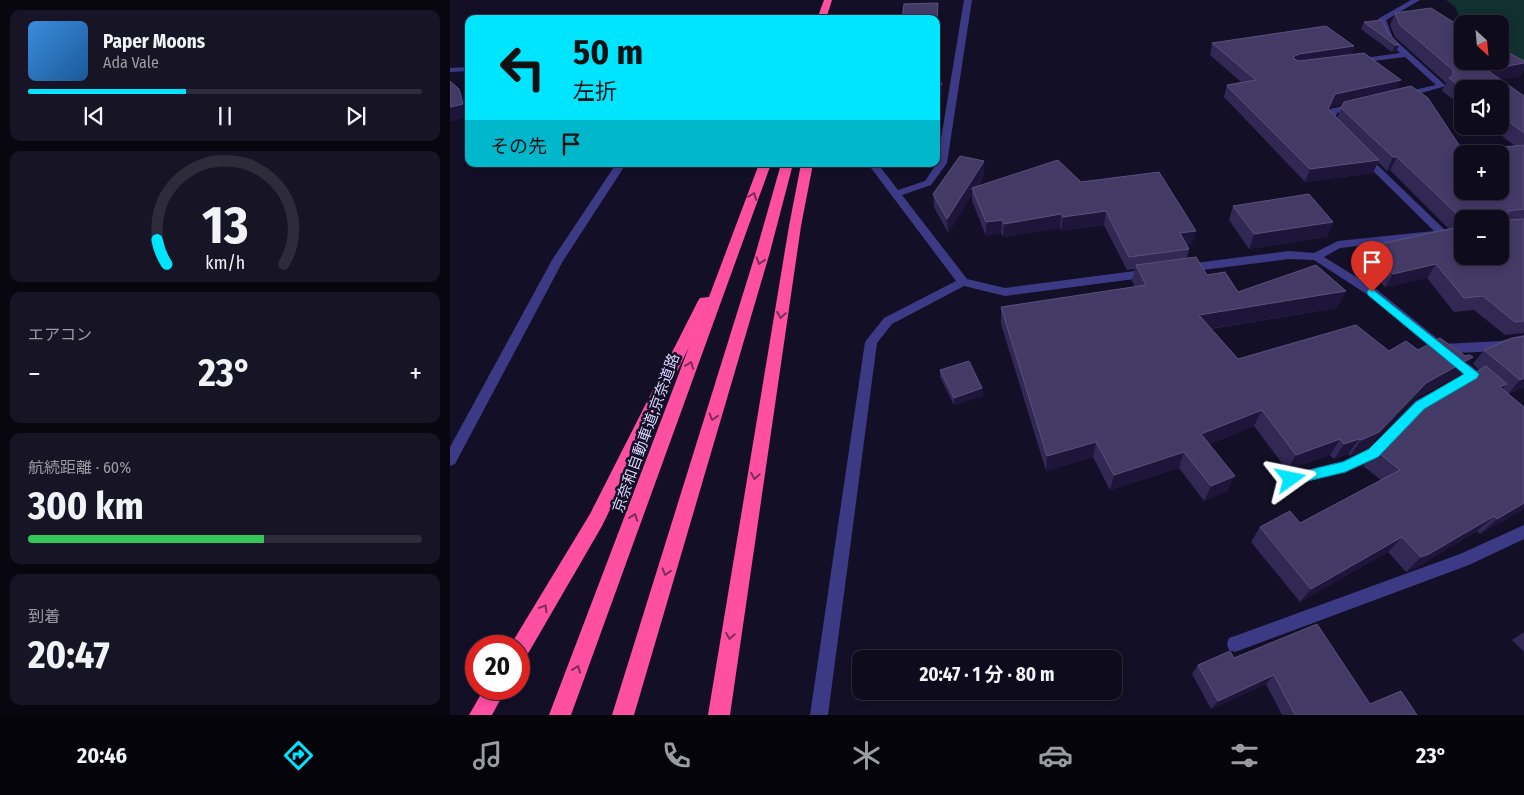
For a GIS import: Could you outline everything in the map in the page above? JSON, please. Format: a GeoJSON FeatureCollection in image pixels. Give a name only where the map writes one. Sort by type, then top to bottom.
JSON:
{"type":"FeatureCollection","features":[{"type":"Feature","properties":{"kind":"highway"},"geometry":{"type":"LineString","coordinates":[[823,15],[828,1]]}},
{"type":"Feature","properties":{"kind":"highway","name":"京奈和自動車道;京奈道路"},"geometry":{"type":"LineString","coordinates":[[560,715],[764,167]]}},
{"type":"Feature","properties":{"kind":"highway"},"geometry":{"type":"LineString","coordinates":[[623,715],[760,261],[786,167]]}},
{"type":"Feature","properties":{"kind":"highway"},"geometry":{"type":"LineString","coordinates":[[719,715],[793,236],[807,167]]}},
{"type":"Feature","properties":{"kind":"highway"},"geometry":{"type":"LineString","coordinates":[[528,635],[596,520],[740,228]]}},
{"type":"Feature","properties":{"kind":"highway"},"geometry":{"type":"LineString","coordinates":[[480,715],[489,700]]}},
{"type":"Feature","properties":{"kind":"street"},"geometry":{"type":"LineString","coordinates":[[940,166],[968,0]]}},
{"type":"Feature","properties":{"kind":"street"},"geometry":{"type":"LineString","coordinates":[[1397,97],[1442,86],[1390,40],[1382,19],[1416,0]]}},
{"type":"Feature","properties":{"kind":"street"},"geometry":{"type":"LineString","coordinates":[[1351,62],[1407,54]]}},
{"type":"Feature","properties":{"kind":"street"},"geometry":{"type":"LineString","coordinates":[[450,70],[465,69]]}},
{"type":"Feature","properties":{"kind":"street"},"geometry":{"type":"LineString","coordinates":[[1343,136],[1329,122],[1333,112],[1370,103]]}},
{"type":"Feature","properties":{"kind":"street"},"geometry":{"type":"LineString","coordinates":[[1357,150],[1441,232]]}},
{"type":"Feature","properties":{"kind":"street"},"geometry":{"type":"LineString","coordinates":[[450,460],[558,260],[619,167]]}},
{"type":"Feature","properties":{"kind":"street"},"geometry":{"type":"LineString","coordinates":[[875,167],[963,282],[1005,292],[1289,255],[1316,257],[1372,292],[1495,393]]}},
{"type":"Feature","properties":{"kind":"street"},"geometry":{"type":"LineString","coordinates":[[897,193],[928,183],[939,167]]}},
{"type":"Feature","properties":{"kind":"street"},"geometry":{"type":"LineString","coordinates":[[1316,257],[1338,245],[1454,231]]}},
{"type":"Feature","properties":{"kind":"street"},"geometry":{"type":"LineString","coordinates":[[819,715],[871,342],[888,321],[963,282]]}},
{"type":"Feature","properties":{"kind":"street"},"geometry":{"type":"LineString","coordinates":[[1443,350],[1500,346],[1524,340]]}},
{"type":"Feature","properties":{"kind":"street"},"geometry":{"type":"LineString","coordinates":[[1291,479],[1345,467],[1374,453],[1420,405],[1473,374]]}},
{"type":"Feature","properties":{"kind":"street"},"geometry":{"type":"LineString","coordinates":[[1235,644],[1464,560],[1524,532]]}},
{"type":"Feature","properties":{"kind":"green space"},"geometry":{"type":"Polygon","coordinates":[[[1446,0],[1524,0],[1524,71],[1509,63],[1509,15],[1458,15],[1456,8],[1446,0]]]}},
{"type":"Feature","properties":{"kind":"building"},"geometry":{"type":"Polygon","coordinates":[[[938,3],[937,15],[903,15],[904,4],[938,3]]]}},
{"type":"Feature","properties":{"kind":"building"},"geometry":{"type":"Polygon","coordinates":[[[1431,8],[1454,22],[1454,70],[1487,70],[1501,80],[1454,80],[1454,82],[1449,78],[1453,76],[1453,70],[1400,25],[1395,13],[1431,8]]]}},
{"type":"Feature","properties":{"kind":"building"},"geometry":{"type":"Polygon","coordinates":[[[1382,20],[1388,33],[1399,45],[1395,45],[1364,22],[1382,20]]]}},
{"type":"Feature","properties":{"kind":"building"},"geometry":{"type":"Polygon","coordinates":[[[1326,26],[1354,46],[1299,54],[1293,57],[1294,59],[1299,61],[1364,53],[1401,80],[1335,94],[1328,109],[1379,160],[1310,169],[1228,87],[1227,85],[1256,80],[1212,43],[1326,26]]]}},
{"type":"Feature","properties":{"kind":"building"},"geometry":{"type":"Polygon","coordinates":[[[1509,53],[1524,61],[1524,63],[1509,66],[1509,53]]]}},
{"type":"Feature","properties":{"kind":"building"},"geometry":{"type":"Polygon","coordinates":[[[450,81],[459,89],[463,104],[450,107],[450,81]]]}},
{"type":"Feature","properties":{"kind":"building"},"geometry":{"type":"Polygon","coordinates":[[[1509,85],[1524,96],[1524,133],[1509,122],[1509,85]]]}},
{"type":"Feature","properties":{"kind":"building"},"geometry":{"type":"Polygon","coordinates":[[[1411,86],[1428,98],[1459,145],[1454,145],[1454,200],[1509,200],[1509,146],[1524,145],[1524,209],[1454,211],[1397,157],[1393,157],[1341,108],[1344,102],[1411,86]]]}},
{"type":"Feature","properties":{"kind":"building"},"geometry":{"type":"Polygon","coordinates":[[[960,156],[984,161],[947,219],[933,194],[960,156]]]}},
{"type":"Feature","properties":{"kind":"building"},"geometry":{"type":"Polygon","coordinates":[[[1058,160],[1081,182],[1159,172],[1196,231],[1180,233],[1189,249],[1129,257],[1106,211],[1063,217],[1061,214],[1004,224],[1002,220],[986,222],[972,188],[1058,160]]]}},
{"type":"Feature","properties":{"kind":"building"},"geometry":{"type":"Polygon","coordinates":[[[1309,194],[1333,222],[1254,234],[1233,206],[1309,194]]]}},
{"type":"Feature","properties":{"kind":"building"},"geometry":{"type":"Polygon","coordinates":[[[1524,219],[1524,321],[1515,322],[1483,296],[1464,298],[1436,264],[1393,274],[1367,247],[1454,228],[1454,265],[1509,265],[1509,220],[1524,219]]]}},
{"type":"Feature","properties":{"kind":"building"},"geometry":{"type":"Polygon","coordinates":[[[1196,257],[1207,275],[1225,272],[1238,292],[1316,265],[1346,291],[1199,315],[1238,359],[1356,325],[1389,351],[1406,341],[1418,350],[1440,338],[1465,356],[1470,355],[1473,357],[1426,383],[1379,432],[1361,440],[1344,444],[1340,439],[1296,455],[1262,410],[1201,434],[1235,476],[1211,486],[1184,452],[1114,475],[1096,442],[1047,456],[1001,307],[1146,285],[1136,265],[1196,257]]]}},
{"type":"Feature","properties":{"kind":"building"},"geometry":{"type":"Polygon","coordinates":[[[1524,336],[1524,378],[1520,380],[1484,350],[1512,338],[1524,336]]]}},
{"type":"Feature","properties":{"kind":"building"},"geometry":{"type":"Polygon","coordinates":[[[969,361],[982,388],[954,398],[940,370],[969,361]]]}},
{"type":"Feature","properties":{"kind":"building"},"geometry":{"type":"Polygon","coordinates":[[[1486,366],[1507,384],[1500,387],[1524,407],[1524,503],[1497,519],[1494,516],[1421,557],[1402,537],[1311,589],[1260,527],[1290,511],[1300,523],[1400,470],[1375,450],[1393,442],[1439,394],[1486,366]]]}},
{"type":"Feature","properties":{"kind":"building"},"geometry":{"type":"Polygon","coordinates":[[[1317,624],[1370,704],[1401,691],[1417,715],[1295,715],[1274,675],[1218,701],[1198,665],[1230,651],[1234,658],[1317,624]]]}},
{"type":"Feature","properties":{"kind":"route"},"geometry":{"type":"LineString","coordinates":[[1291,479],[1345,467],[1374,453],[1420,405],[1473,374],[1372,292]]}}]}
